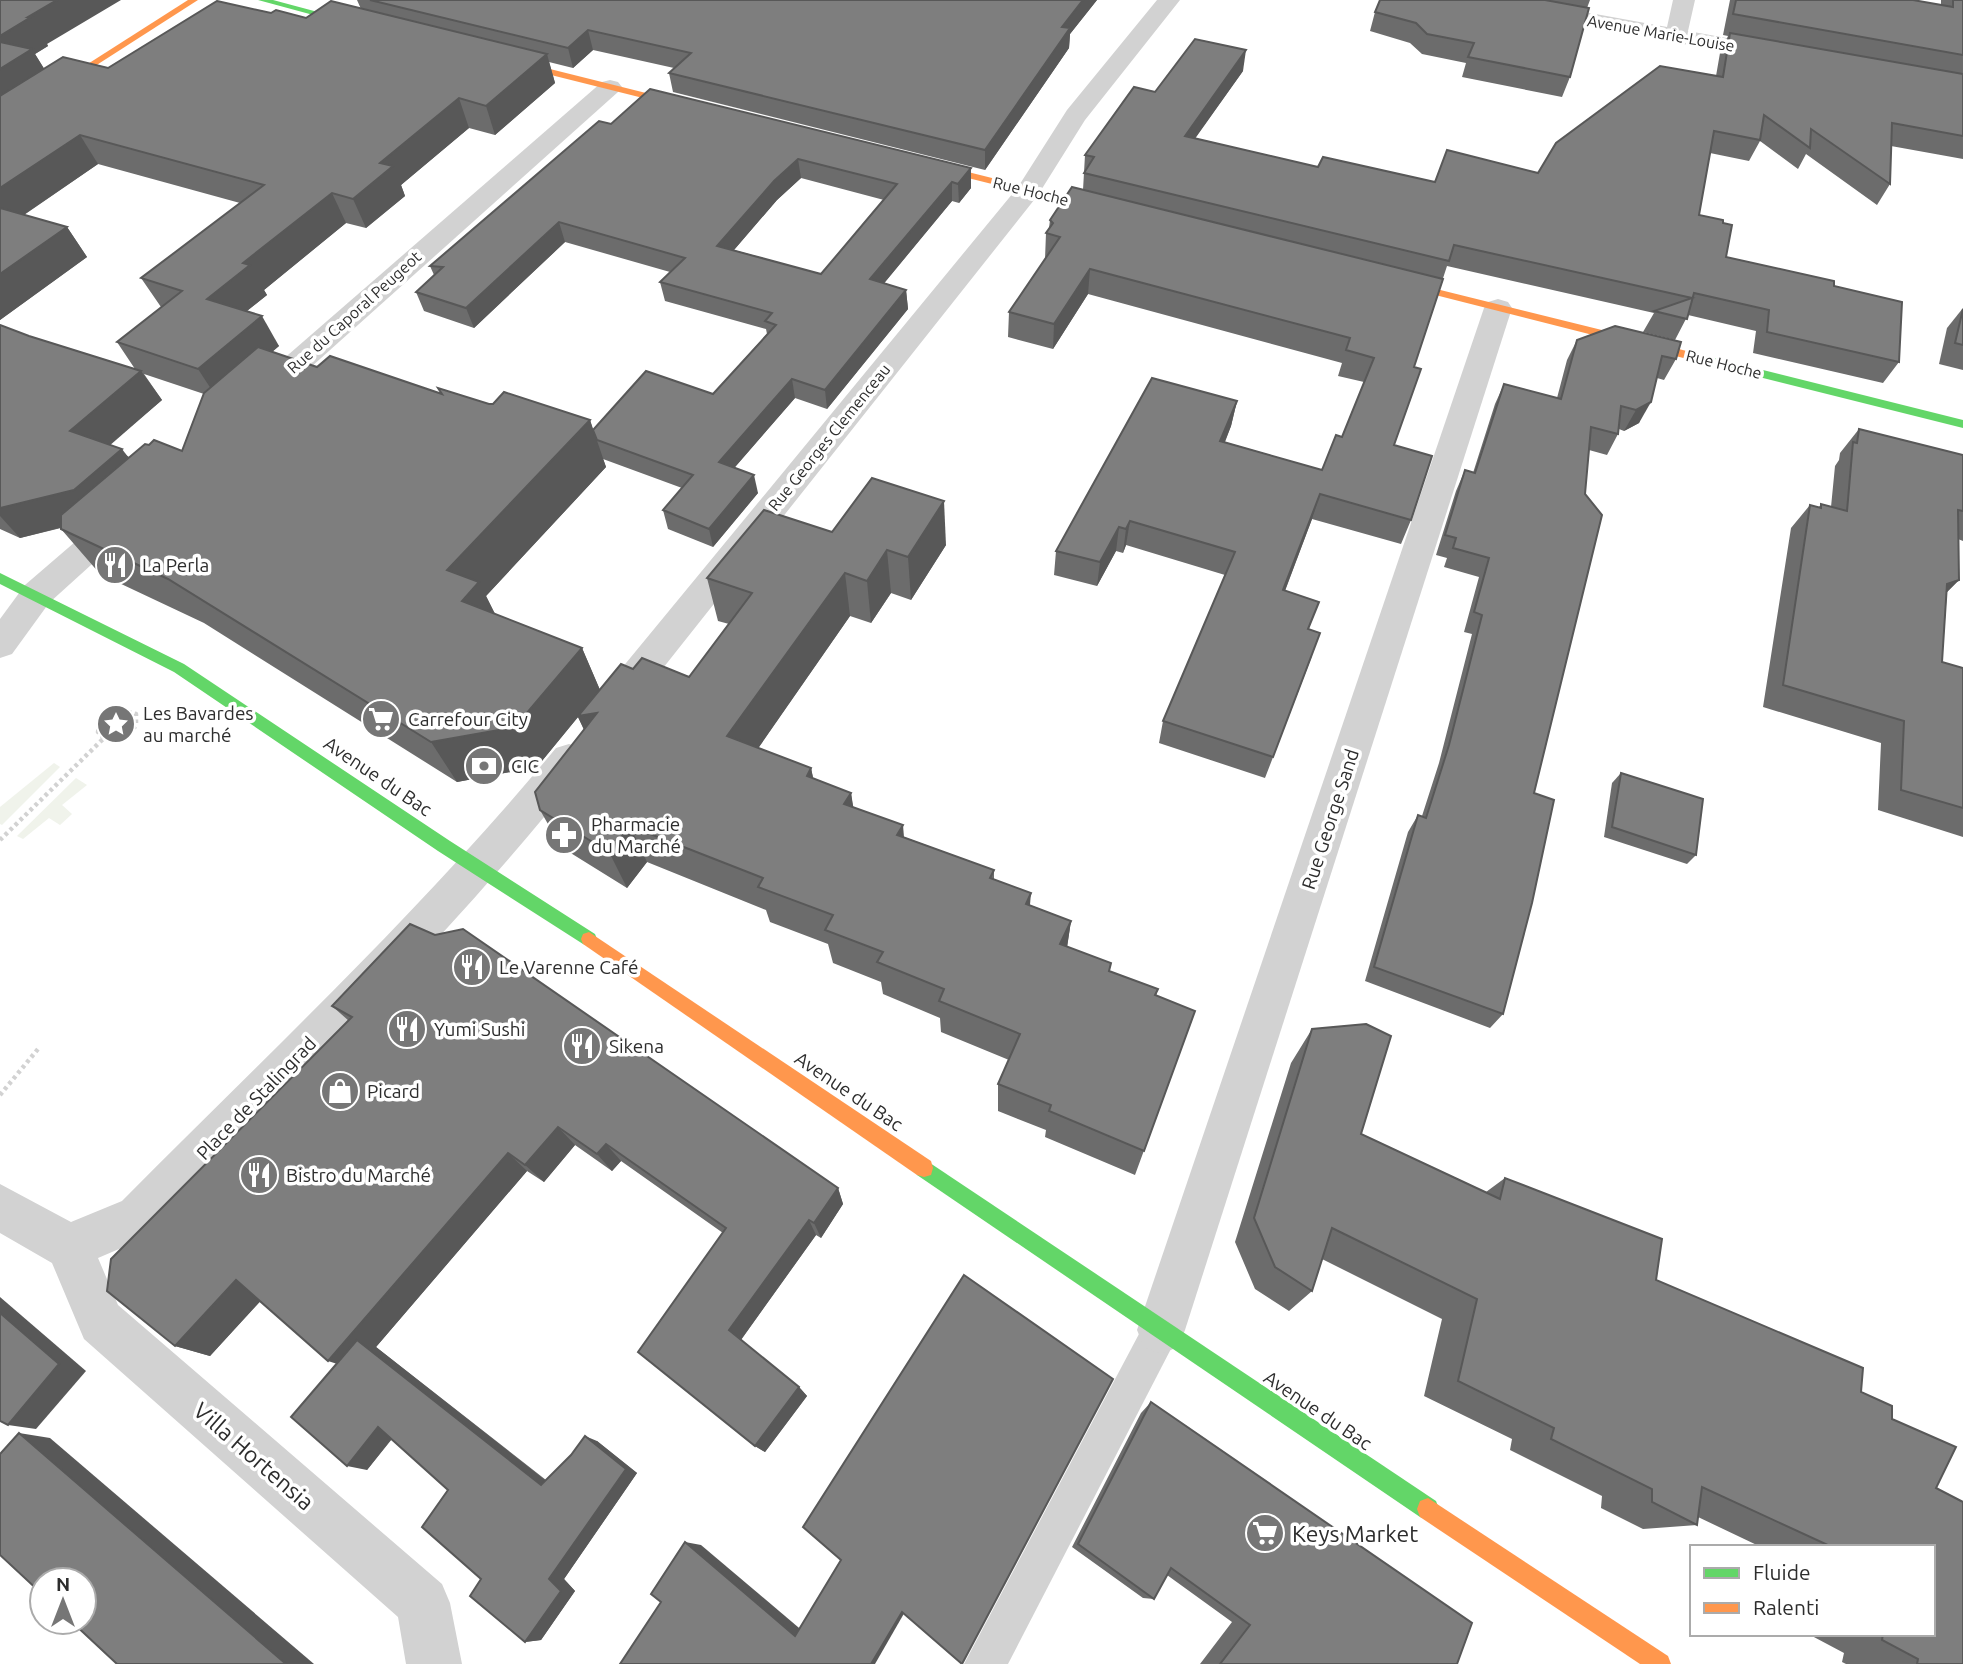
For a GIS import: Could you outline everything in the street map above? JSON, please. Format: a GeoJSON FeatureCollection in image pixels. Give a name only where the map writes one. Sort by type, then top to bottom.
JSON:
{"type":"FeatureCollection","features":[{"type":"Feature","properties":{"kind":"street"},"geometry":{"type":"LineString","coordinates":[[0,124],[194,0]]}},
{"type":"Feature","properties":{"kind":"street"},"geometry":{"type":"LineString","coordinates":[[262,0],[382,30]]}},
{"type":"Feature","properties":{"kind":"street","name":"Rue Georges Clemenceau"},"geometry":{"type":"LineString","coordinates":[[478,866],[515,826],[1029,190],[1090,95],[1169,0]]}},
{"type":"Feature","properties":{"kind":"street","name":"Avenue Marie-Louise"},"geometry":{"type":"LineString","coordinates":[[1482,0],[1791,57]]}},
{"type":"Feature","properties":{"kind":"street"},"geometry":{"type":"LineString","coordinates":[[1676,35],[1684,0]]}},
{"type":"Feature","properties":{"kind":"street"},"geometry":{"type":"LineString","coordinates":[[488,57],[705,110]]}},
{"type":"Feature","properties":{"kind":"street","name":"Rue du Caporal Peugeot"},"geometry":{"type":"LineString","coordinates":[[243,411],[610,87]]}},
{"type":"Feature","properties":{"kind":"street","name":"Rue Hoche"},"geometry":{"type":"LineString","coordinates":[[908,160],[1135,217]]}},
{"type":"Feature","properties":{"kind":"street","name":"Rue Hoche"},"geometry":{"type":"LineString","coordinates":[[1376,277],[1963,424]]}},
{"type":"Feature","properties":{"kind":"street","name":"Rue George Sand"},"geometry":{"type":"LineString","coordinates":[[1161,1330],[1498,308]]}},
{"type":"Feature","properties":{"kind":"street"},"geometry":{"type":"LineString","coordinates":[[0,646],[37,594],[139,504]]}},
{"type":"Feature","properties":{"kind":"street","name":"Avenue du Bac"},"geometry":{"type":"LineString","coordinates":[[0,578],[37,594],[180,668],[444,846],[478,866],[1161,1330],[1660,1664]]}},
{"type":"Feature","properties":{"kind":"street","name":"Place de Stalingrad"},"geometry":{"type":"LineString","coordinates":[[69,1246],[138,1218],[285,1069],[478,866]]}},
{"type":"Feature","properties":{"kind":"street"},"geometry":{"type":"LineString","coordinates":[[0,1208],[69,1246]]}},
{"type":"Feature","properties":{"kind":"street","name":"Villa Hortensia"},"geometry":{"type":"LineString","coordinates":[[69,1246],[101,1322],[423,1603],[435,1664]]}},
{"type":"Feature","properties":{"kind":"lane"},"geometry":{"type":"LineString","coordinates":[[985,1664],[1161,1330]]}},
{"type":"Feature","properties":{"kind":"path"},"geometry":{"type":"LineString","coordinates":[[0,840],[104,738],[116,739],[130,733],[137,723],[135,714],[121,710],[103,719],[98,732],[104,738]]}},
{"type":"Feature","properties":{"kind":"path"},"geometry":{"type":"LineString","coordinates":[[0,1095],[38,1049]]}},
{"type":"Feature","properties":{"kind":"shaded area"},"geometry":{"type":"Polygon","coordinates":[[[54,763],[60,767],[2,825],[0,824],[0,807],[54,763]]]}},
{"type":"Feature","properties":{"kind":"shaded area"},"geometry":{"type":"Polygon","coordinates":[[[76,778],[87,785],[62,805],[72,814],[60,825],[49,818],[23,839],[17,836],[76,778]]]}},
{"type":"Feature","properties":{"kind":"building"},"geometry":{"type":"Polygon","coordinates":[[[0,0],[57,0],[0,36],[0,0]]]}},
{"type":"Feature","properties":{"kind":"building"},"geometry":{"type":"Polygon","coordinates":[[[370,0],[1083,0],[1062,27],[1070,28],[985,150],[669,73],[691,53],[588,30],[568,48],[370,0]]]}},
{"type":"Feature","properties":{"kind":"building"},"geometry":{"type":"Polygon","coordinates":[[[1380,0],[1545,0],[1589,8],[1570,77],[1468,57],[1474,43],[1427,34],[1416,23],[1375,12],[1380,0]]]}},
{"type":"Feature","properties":{"kind":"building"},"geometry":{"type":"Polygon","coordinates":[[[1736,0],[1913,0],[1953,7],[1953,0],[1963,0],[1963,55],[1733,14],[1736,0]]]}},
{"type":"Feature","properties":{"kind":"building"},"geometry":{"type":"Polygon","coordinates":[[[217,1],[271,13],[276,10],[306,18],[331,1],[547,54],[486,106],[459,98],[380,163],[393,166],[353,199],[332,193],[243,263],[250,265],[207,299],[262,316],[198,369],[117,342],[182,291],[141,278],[264,185],[80,135],[0,188],[0,96],[63,57],[108,68],[217,1]]]}},
{"type":"Feature","properties":{"kind":"building"},"geometry":{"type":"Polygon","coordinates":[[[1730,33],[1963,74],[1963,136],[1892,123],[1890,184],[1811,129],[1810,148],[1764,115],[1760,140],[1714,131],[1699,215],[1723,220],[1723,223],[1732,225],[1726,257],[1834,281],[1834,286],[1902,302],[1899,362],[1767,332],[1769,310],[1694,293],[1687,319],[1654,311],[1692,298],[1454,245],[1449,261],[1084,173],[1094,157],[1085,155],[1134,87],[1155,92],[1195,39],[1246,50],[1185,136],[1318,167],[1323,157],[1435,182],[1447,150],[1538,173],[1556,143],[1660,66],[1723,77],[1730,33]]]}},
{"type":"Feature","properties":{"kind":"building"},"geometry":{"type":"Polygon","coordinates":[[[0,42],[32,49],[0,69],[0,42]]]}},
{"type":"Feature","properties":{"kind":"building"},"geometry":{"type":"Polygon","coordinates":[[[650,89],[971,168],[958,184],[952,182],[870,279],[906,290],[825,390],[792,379],[719,462],[754,475],[709,529],[663,510],[693,475],[597,440],[593,430],[646,371],[713,394],[776,325],[765,321],[772,313],[660,282],[685,258],[559,222],[466,308],[416,292],[443,267],[430,266],[599,121],[611,124],[650,89]],[[798,159],[774,181],[717,246],[821,274],[897,184],[798,159]]]}},
{"type":"Feature","properties":{"kind":"building"},"geometry":{"type":"Polygon","coordinates":[[[1072,187],[1443,279],[1414,367],[1421,369],[1394,445],[1432,456],[1411,520],[1320,494],[1283,590],[1319,602],[1308,629],[1320,633],[1273,757],[1163,721],[1235,552],[1130,521],[1126,529],[1119,527],[1100,562],[1056,551],[1152,378],[1237,401],[1220,441],[1322,470],[1336,435],[1342,437],[1374,358],[1346,350],[1350,338],[1090,269],[1054,324],[1009,312],[1060,237],[1046,233],[1053,223],[1050,220],[1072,187]]]}},
{"type":"Feature","properties":{"kind":"building"},"geometry":{"type":"Polygon","coordinates":[[[0,208],[67,227],[0,274],[0,208]]]}},
{"type":"Feature","properties":{"kind":"building"},"geometry":{"type":"Polygon","coordinates":[[[1963,309],[1963,345],[1955,343],[1963,309]]]}},
{"type":"Feature","properties":{"kind":"building"},"geometry":{"type":"Polygon","coordinates":[[[0,325],[141,371],[70,431],[122,449],[74,490],[0,508],[0,325]]]}},
{"type":"Feature","properties":{"kind":"building"},"geometry":{"type":"Polygon","coordinates":[[[1615,326],[1681,342],[1676,359],[1662,356],[1651,402],[1636,410],[1621,406],[1618,434],[1591,427],[1585,494],[1602,515],[1534,793],[1554,800],[1532,903],[1503,1014],[1374,967],[1418,815],[1426,818],[1449,745],[1482,615],[1474,612],[1489,558],[1453,548],[1456,538],[1445,535],[1465,470],[1475,473],[1504,384],[1561,399],[1577,340],[1615,326]]]}},
{"type":"Feature","properties":{"kind":"building"},"geometry":{"type":"Polygon","coordinates":[[[258,347],[317,367],[330,356],[442,394],[438,388],[489,404],[493,404],[504,392],[590,420],[447,570],[479,582],[462,601],[582,648],[515,727],[431,742],[168,579],[61,529],[61,515],[145,444],[149,445],[154,440],[182,451],[204,393],[258,347]]]}},
{"type":"Feature","properties":{"kind":"building"},"geometry":{"type":"Polygon","coordinates":[[[1859,429],[1963,455],[1963,511],[1958,510],[1959,580],[1947,584],[1942,662],[1963,668],[1963,808],[1901,790],[1904,721],[1783,685],[1810,505],[1821,508],[1821,504],[1847,511],[1853,442],[1857,443],[1859,429]]]}},
{"type":"Feature","properties":{"kind":"building"},"geometry":{"type":"Polygon","coordinates":[[[872,478],[944,501],[908,557],[887,550],[867,581],[845,573],[727,736],[811,768],[807,776],[851,793],[844,804],[903,825],[897,835],[994,870],[990,878],[1031,893],[1026,904],[1071,921],[1060,944],[1111,963],[1109,971],[1158,989],[1155,995],[1195,1011],[1144,1151],[1049,1111],[1051,1105],[998,1084],[1020,1034],[939,1001],[944,989],[877,962],[883,952],[825,930],[833,915],[758,887],[763,878],[630,826],[609,852],[540,810],[535,792],[597,713],[578,716],[621,664],[633,669],[642,658],[689,677],[752,593],[707,578],[764,510],[832,532],[872,478]]]}},
{"type":"Feature","properties":{"kind":"building"},"geometry":{"type":"Polygon","coordinates":[[[1621,773],[1703,799],[1696,855],[1612,827],[1621,773]]]}},
{"type":"Feature","properties":{"kind":"building"},"geometry":{"type":"Polygon","coordinates":[[[410,924],[435,935],[463,929],[838,1188],[814,1223],[809,1220],[729,1330],[799,1387],[755,1446],[638,1352],[726,1228],[606,1144],[597,1154],[558,1127],[525,1165],[508,1153],[328,1361],[236,1280],[175,1346],[107,1291],[111,1259],[352,1017],[332,1006],[410,924]]]}},
{"type":"Feature","properties":{"kind":"building"},"geometry":{"type":"Polygon","coordinates":[[[1366,1024],[1391,1036],[1361,1134],[1500,1199],[1505,1178],[1662,1239],[1656,1280],[1863,1368],[1861,1392],[1892,1406],[1892,1419],[1956,1447],[1936,1488],[1963,1502],[1963,1664],[1917,1664],[1918,1659],[1882,1640],[1883,1636],[1935,1636],[1935,1545],[1828,1545],[1702,1487],[1697,1525],[1652,1502],[1652,1489],[1551,1439],[1554,1428],[1458,1381],[1477,1299],[1332,1228],[1312,1291],[1275,1267],[1254,1218],[1312,1029],[1366,1024]]]}},
{"type":"Feature","properties":{"kind":"building"},"geometry":{"type":"Polygon","coordinates":[[[964,1275],[1113,1379],[962,1664],[902,1612],[871,1664],[620,1664],[661,1602],[651,1594],[685,1542],[795,1636],[841,1560],[803,1527],[964,1275]]]}},
{"type":"Feature","properties":{"kind":"building"},"geometry":{"type":"Polygon","coordinates":[[[0,1313],[59,1364],[8,1425],[0,1421],[0,1313]]]}},
{"type":"Feature","properties":{"kind":"building"},"geometry":{"type":"Polygon","coordinates":[[[357,1340],[541,1485],[571,1455],[585,1436],[626,1469],[549,1579],[561,1591],[525,1642],[470,1596],[481,1579],[422,1527],[448,1490],[378,1427],[347,1466],[291,1417],[357,1340]]]}},
{"type":"Feature","properties":{"kind":"building"},"geometry":{"type":"Polygon","coordinates":[[[1151,1402],[1472,1623],[1457,1664],[1220,1664],[1250,1625],[1171,1568],[1154,1599],[1078,1544],[1151,1402]]]}},
{"type":"Feature","properties":{"kind":"building"},"geometry":{"type":"Polygon","coordinates":[[[19,1433],[286,1664],[117,1664],[87,1636],[98,1636],[98,1566],[28,1566],[28,1581],[0,1555],[0,1454],[19,1433]]]}},
{"type":"Feature","properties":{"kind":"traffic: fast"},"geometry":{"type":"LineString","coordinates":[[262,0],[365,26]]}},
{"type":"Feature","properties":{"kind":"traffic: fast"},"geometry":{"type":"LineString","coordinates":[[1711,361],[1963,424]]}},
{"type":"Feature","properties":{"kind":"traffic: fast"},"geometry":{"type":"LineString","coordinates":[[0,578],[179,668],[444,846],[589,939]]}},
{"type":"Feature","properties":{"kind":"traffic: fast"},"geometry":{"type":"LineString","coordinates":[[924,1168],[1428,1509]]}},
{"type":"Feature","properties":{"kind":"traffic: slow"},"geometry":{"type":"LineString","coordinates":[[0,124],[194,0]]}},
{"type":"Feature","properties":{"kind":"traffic: slow"},"geometry":{"type":"LineString","coordinates":[[502,60],[695,108]]}},
{"type":"Feature","properties":{"kind":"traffic: slow"},"geometry":{"type":"LineString","coordinates":[[920,163],[1116,212]]}},
{"type":"Feature","properties":{"kind":"traffic: slow"},"geometry":{"type":"LineString","coordinates":[[1388,280],[1711,361]]}},
{"type":"Feature","properties":{"kind":"traffic: slow"},"geometry":{"type":"LineString","coordinates":[[589,939],[924,1168]]}},
{"type":"Feature","properties":{"kind":"traffic: slow"},"geometry":{"type":"LineString","coordinates":[[1428,1509],[1660,1664]]}},
{"type":"Feature","properties":{"kind":"place","name":"La Perla"},"geometry":{"type":"Point","coordinates":[115,565]}},
{"type":"Feature","properties":{"kind":"place","name":"Carrefour City"},"geometry":{"type":"Point","coordinates":[381,719]}},
{"type":"Feature","properties":{"kind":"place","name":"Les Bavardes au marché"},"geometry":{"type":"Point","coordinates":[116,724]}},
{"type":"Feature","properties":{"kind":"place","name":"CIC"},"geometry":{"type":"Point","coordinates":[484,766]}},
{"type":"Feature","properties":{"kind":"place","name":"Pharmacie du Marché"},"geometry":{"type":"Point","coordinates":[564,835]}},
{"type":"Feature","properties":{"kind":"place","name":"Le Varenne Café"},"geometry":{"type":"Point","coordinates":[472,967]}},
{"type":"Feature","properties":{"kind":"place","name":"Yumi Sushi"},"geometry":{"type":"Point","coordinates":[407,1029]}},
{"type":"Feature","properties":{"kind":"place","name":"Sikena"},"geometry":{"type":"Point","coordinates":[582,1046]}},
{"type":"Feature","properties":{"kind":"place","name":"Picard"},"geometry":{"type":"Point","coordinates":[340,1091]}},
{"type":"Feature","properties":{"kind":"place","name":"Bistro du Marché"},"geometry":{"type":"Point","coordinates":[259,1175]}},
{"type":"Feature","properties":{"kind":"place","name":"Keys Market"},"geometry":{"type":"Point","coordinates":[1265,1533]}}]}
